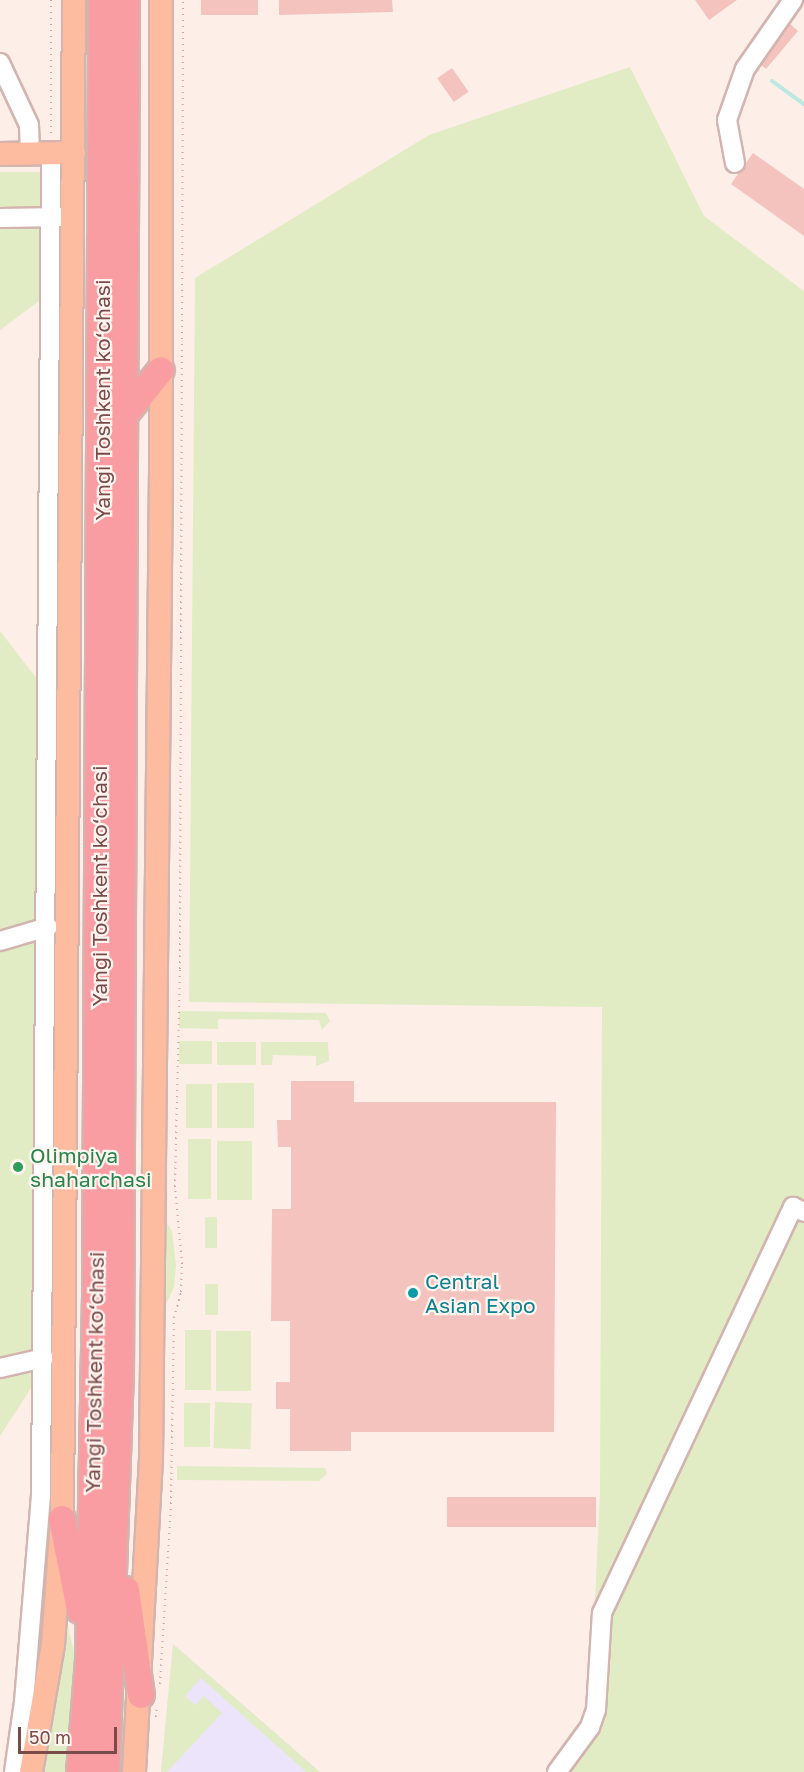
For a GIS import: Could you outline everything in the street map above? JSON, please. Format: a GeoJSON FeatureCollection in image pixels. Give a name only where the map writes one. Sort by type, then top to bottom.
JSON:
{"type":"FeatureCollection","features":[{"type":"Feature","properties":{"kind":"highway","name":"Yangi Toshkent ko‘chasi"},"geometry":{"type":"LineString","coordinates":[[102,0],[98,1106],[100,1660],[106,1772]]}},
{"type":"Feature","properties":{"kind":"highway","name":"Yangi Toshkent ko‘chasi"},"geometry":{"type":"LineString","coordinates":[[116,1522],[126,413],[126,0]]}},
{"type":"Feature","properties":{"kind":"highway"},"geometry":{"type":"LineString","coordinates":[[126,413],[161,370]]}},
{"type":"Feature","properties":{"kind":"highway"},"geometry":{"type":"LineString","coordinates":[[62,1519],[100,1660]]}},
{"type":"Feature","properties":{"kind":"highway"},"geometry":{"type":"LineString","coordinates":[[100,1660],[116,1522]]}},
{"type":"Feature","properties":{"kind":"highway"},"geometry":{"type":"LineString","coordinates":[[116,1522],[152,1696]]}},
{"type":"Feature","properties":{"kind":"highway","name":"Yangi Toshkent ko‘chasi"},"geometry":{"type":"LineString","coordinates":[[80,1772],[100,1660]]}},
{"type":"Feature","properties":{"kind":"main road"},"geometry":{"type":"LineString","coordinates":[[31,1772],[54,1633],[62,1519],[74,0]]}},
{"type":"Feature","properties":{"kind":"main road"},"geometry":{"type":"LineString","coordinates":[[134,1772],[152,1696],[151,1460],[161,370],[161,0]]}},
{"type":"Feature","properties":{"kind":"main road"},"geometry":{"type":"LineString","coordinates":[[0,154],[74,153]]}},
{"type":"Feature","properties":{"kind":"lane"},"geometry":{"type":"LineString","coordinates":[[794,0],[796,7],[804,14]]}},
{"type":"Feature","properties":{"kind":"lane"},"geometry":{"type":"LineString","coordinates":[[735,163],[727,120],[745,69],[794,0]]}},
{"type":"Feature","properties":{"kind":"lane"},"geometry":{"type":"LineString","coordinates":[[0,63],[40,153],[51,217],[44,1358],[38,1554],[14,1772]]}},
{"type":"Feature","properties":{"kind":"lane"},"geometry":{"type":"LineString","coordinates":[[0,218],[74,216]]}},
{"type":"Feature","properties":{"kind":"lane"},"geometry":{"type":"LineString","coordinates":[[0,941],[48,927]]}},
{"type":"Feature","properties":{"kind":"lane"},"geometry":{"type":"LineString","coordinates":[[557,1772],[590,1727],[596,1710],[602,1613],[794,1207],[804,1212]]}},
{"type":"Feature","properties":{"kind":"lane"},"geometry":{"type":"LineString","coordinates":[[0,1368],[44,1358]]}},
{"type":"Feature","properties":{"kind":"path"},"geometry":{"type":"LineString","coordinates":[[40,153],[51,0]]}},
{"type":"Feature","properties":{"kind":"path"},"geometry":{"type":"LineString","coordinates":[[155,1726],[152,1696],[171,1514],[174,1318],[181,1292],[182,1264],[175,1176],[180,969],[183,0]]}},
{"type":"Feature","properties":{"kind":"shaded area"},"geometry":{"type":"Polygon","coordinates":[[[173,1644],[320,1772],[161,1772],[173,1644]]]}},
{"type":"Feature","properties":{"kind":"green space"},"geometry":{"type":"Polygon","coordinates":[[[630,67],[704,216],[804,291],[804,1772],[547,1772],[586,1719],[591,1686],[600,1493],[602,1007],[189,1002],[195,278],[429,135],[630,67]]]}},
{"type":"Feature","properties":{"kind":"green space"},"geometry":{"type":"Polygon","coordinates":[[[0,172],[40,172],[42,299],[0,330],[0,172]]]}},
{"type":"Feature","properties":{"kind":"green space","name":"Olimpiya shaharchasi"},"geometry":{"type":"Polygon","coordinates":[[[0,631],[37,679],[35,1382],[0,1436],[0,631]]]}},
{"type":"Feature","properties":{"kind":"green space"},"geometry":{"type":"Polygon","coordinates":[[[179,1011],[326,1013],[330,1021],[322,1030],[319,1020],[218,1019],[218,1029],[179,1028],[179,1011]]]}},
{"type":"Feature","properties":{"kind":"green space"},"geometry":{"type":"Polygon","coordinates":[[[179,1041],[212,1041],[212,1064],[179,1064],[179,1041]]]}},
{"type":"Feature","properties":{"kind":"green space"},"geometry":{"type":"Polygon","coordinates":[[[217,1042],[256,1042],[256,1065],[217,1065],[217,1042]]]}},
{"type":"Feature","properties":{"kind":"green space"},"geometry":{"type":"Polygon","coordinates":[[[261,1042],[328,1042],[329,1061],[316,1066],[316,1056],[273,1055],[272,1065],[261,1065],[261,1042]]]}},
{"type":"Feature","properties":{"kind":"green space"},"geometry":{"type":"Polygon","coordinates":[[[217,1083],[254,1083],[254,1128],[217,1128],[217,1083]]]}},
{"type":"Feature","properties":{"kind":"green space"},"geometry":{"type":"Polygon","coordinates":[[[186,1084],[212,1084],[212,1128],[186,1128],[186,1084]]]}},
{"type":"Feature","properties":{"kind":"green space"},"geometry":{"type":"Polygon","coordinates":[[[188,1139],[211,1139],[211,1199],[188,1199],[188,1139]]]}},
{"type":"Feature","properties":{"kind":"green space"},"geometry":{"type":"Polygon","coordinates":[[[217,1141],[252,1141],[252,1200],[217,1200],[217,1141]]]}},
{"type":"Feature","properties":{"kind":"green space"},"geometry":{"type":"Polygon","coordinates":[[[205,1217],[217,1217],[217,1248],[205,1248],[205,1217]]]}},
{"type":"Feature","properties":{"kind":"green space"},"geometry":{"type":"Polygon","coordinates":[[[165,1220],[172,1231],[176,1265],[174,1287],[164,1309],[165,1220]]]}},
{"type":"Feature","properties":{"kind":"green space"},"geometry":{"type":"Polygon","coordinates":[[[205,1284],[218,1284],[218,1315],[205,1315],[205,1284]]]}},
{"type":"Feature","properties":{"kind":"green space"},"geometry":{"type":"Polygon","coordinates":[[[185,1330],[211,1330],[211,1390],[185,1390],[185,1330]]]}},
{"type":"Feature","properties":{"kind":"green space"},"geometry":{"type":"Polygon","coordinates":[[[216,1331],[251,1331],[251,1391],[216,1391],[216,1331]]]}},
{"type":"Feature","properties":{"kind":"green space"},"geometry":{"type":"Polygon","coordinates":[[[215,1402],[252,1403],[250,1449],[213,1448],[215,1402]]]}},
{"type":"Feature","properties":{"kind":"green space"},"geometry":{"type":"Polygon","coordinates":[[[184,1403],[210,1403],[210,1447],[184,1447],[184,1403]]]}},
{"type":"Feature","properties":{"kind":"green space"},"geometry":{"type":"Polygon","coordinates":[[[177,1466],[325,1468],[327,1474],[319,1481],[177,1480],[177,1466]]]}},
{"type":"Feature","properties":{"kind":"green space"},"geometry":{"type":"Polygon","coordinates":[[[66,1618],[77,1665],[68,1772],[39,1772],[66,1618]]]}},
{"type":"Feature","properties":{"kind":"green space"},"geometry":{"type":"Polygon","coordinates":[[[173,1644],[320,1772],[306,1772],[201,1678],[185,1696],[195,1705],[204,1696],[222,1713],[167,1772],[161,1772],[173,1644]]]}},
{"type":"Feature","properties":{"kind":"green space"},"geometry":{"type":"Polygon","coordinates":[[[126,1679],[132,1695],[125,1772],[118,1772],[126,1679]]]}},
{"type":"Feature","properties":{"kind":"building"},"geometry":{"type":"Polygon","coordinates":[[[201,0],[258,0],[258,15],[201,15],[201,0]]]}},
{"type":"Feature","properties":{"kind":"building"},"geometry":{"type":"Polygon","coordinates":[[[279,0],[392,0],[393,12],[279,15],[279,0]]]}},
{"type":"Feature","properties":{"kind":"building"},"geometry":{"type":"Polygon","coordinates":[[[695,0],[737,0],[709,20],[695,0]]]}},
{"type":"Feature","properties":{"kind":"building"},"geometry":{"type":"Polygon","coordinates":[[[790,24],[798,31],[766,69],[761,65],[790,24]]]}},
{"type":"Feature","properties":{"kind":"building"},"geometry":{"type":"Polygon","coordinates":[[[452,68],[469,92],[454,102],[437,78],[452,68]]]}},
{"type":"Feature","properties":{"kind":"building"},"geometry":{"type":"Polygon","coordinates":[[[753,153],[804,189],[804,236],[731,184],[753,153]]]}},
{"type":"Feature","properties":{"kind":"building","name":"Central Asian Expo"},"geometry":{"type":"Polygon","coordinates":[[[291,1081],[354,1081],[354,1102],[556,1102],[554,1432],[351,1432],[351,1451],[290,1451],[290,1409],[276,1409],[276,1382],[290,1382],[290,1321],[271,1321],[272,1209],[291,1209],[291,1147],[278,1147],[277,1120],[291,1120],[291,1081]]]}},
{"type":"Feature","properties":{"kind":"building"},"geometry":{"type":"Polygon","coordinates":[[[447,1497],[596,1497],[596,1527],[447,1527],[447,1497]]]}},
{"type":"Feature","properties":{"kind":"waterway"},"geometry":{"type":"LineString","coordinates":[[772,81],[804,104]]}},
{"type":"Feature","properties":{"kind":"place","name":"Olimpiya shaharchasi"},"geometry":{"type":"Point","coordinates":[18,1167]}},
{"type":"Feature","properties":{"kind":"place","name":"Central Asian Expo"},"geometry":{"type":"Point","coordinates":[413,1293]}}]}
